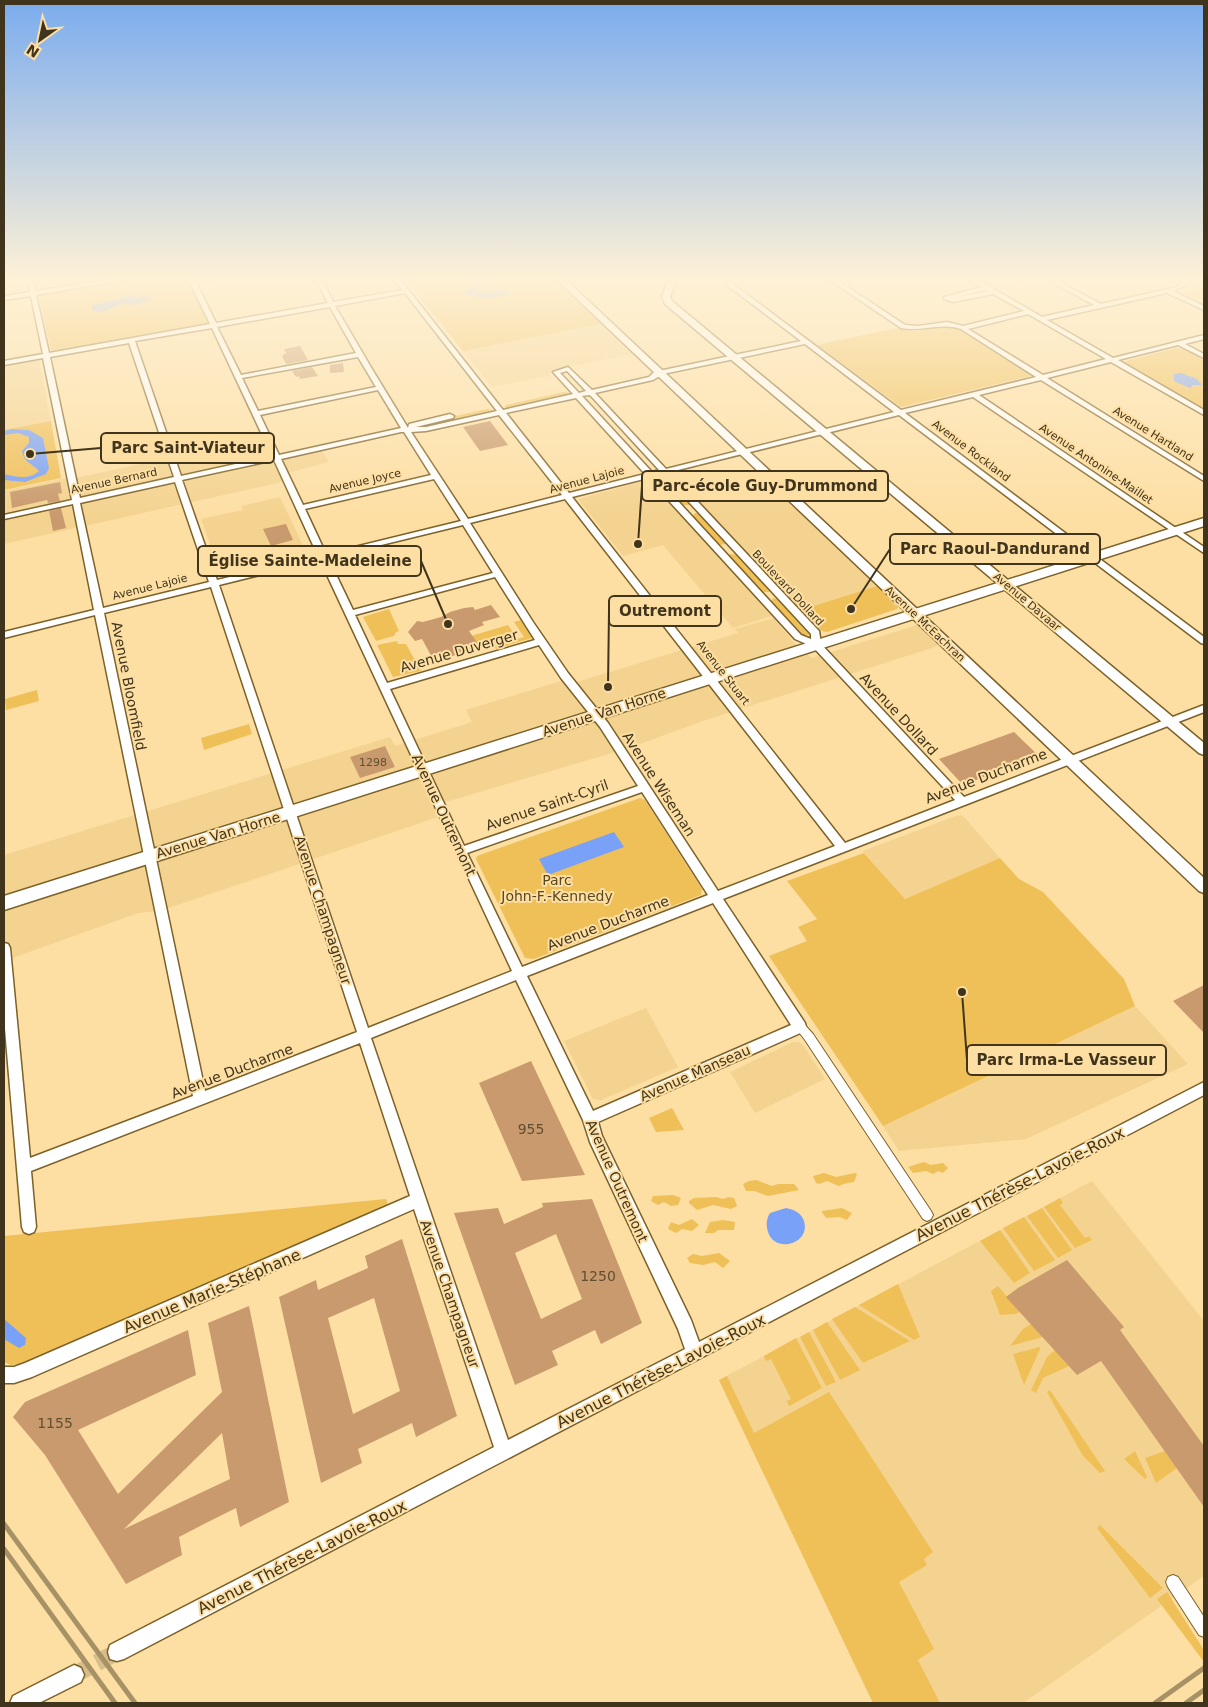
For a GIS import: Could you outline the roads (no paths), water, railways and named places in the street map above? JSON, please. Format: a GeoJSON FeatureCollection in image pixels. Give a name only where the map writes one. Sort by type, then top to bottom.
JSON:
{"type":"FeatureCollection","features":[{"type":"Feature","properties":{"kind":"main road","name":"Avenue Van Horne"},"geometry":{"type":"LineString","coordinates":[[4,903],[1204,522]]}},
{"type":"Feature","properties":{"kind":"street"},"geometry":{"type":"LineString","coordinates":[[4,363],[32,358]]}},
{"type":"Feature","properties":{"kind":"street","name":"Avenue Bloomfield"},"geometry":{"type":"LineString","coordinates":[[47,358],[200,1099]]}},
{"type":"Feature","properties":{"kind":"street","name":"Avenue Champagneur"},"geometry":{"type":"LineString","coordinates":[[137,358],[291,812],[418,1200],[504,1452]]}},
{"type":"Feature","properties":{"kind":"street","name":"Avenue Outremont"},"geometry":{"type":"LineString","coordinates":[[229,358],[519,974],[590,1119],[595,1137],[685,1326],[695,1353]]}},
{"type":"Feature","properties":{"kind":"street"},"geometry":{"type":"LineString","coordinates":[[239,377],[344,358]]}},
{"type":"Feature","properties":{"kind":"street","name":"Avenue Wiseman"},"geometry":{"type":"LineString","coordinates":[[360,358],[541,641],[568,681],[595,715],[714,898],[927,1215]]}},
{"type":"Feature","properties":{"kind":"street","name":"Avenue Stuart"},"geometry":{"type":"LineString","coordinates":[[458,358],[844,848]]}},
{"type":"Feature","properties":{"kind":"street","name":"Avenue McEachran"},"geometry":{"type":"LineString","coordinates":[[643,358],[1204,887]]}},
{"type":"Feature","properties":{"kind":"street"},"geometry":{"type":"LineString","coordinates":[[660,374],[732,358]]}},
{"type":"Feature","properties":{"kind":"street","name":"Avenue Davaar"},"geometry":{"type":"LineString","coordinates":[[736,358],[1204,750]]}},
{"type":"Feature","properties":{"kind":"street","name":"Avenue Rockland"},"geometry":{"type":"LineString","coordinates":[[827,358],[1204,640]]}},
{"type":"Feature","properties":{"kind":"street","name":"Avenue Hartland"},"geometry":{"type":"LineString","coordinates":[[1009,358],[1204,480]]}},
{"type":"Feature","properties":{"kind":"street"},"geometry":{"type":"LineString","coordinates":[[1109,358],[1204,413]]}},
{"type":"Feature","properties":{"kind":"street","name":"Avenue Lajoie"},"geometry":{"type":"LineString","coordinates":[[4,635],[1123,358]]}},
{"type":"Feature","properties":{"kind":"street","name":"Boulevard Dollard"},"geometry":{"type":"LineString","coordinates":[[568,369],[816,633],[816,645],[798,637],[574,393],[556,372],[568,369]]}},
{"type":"Feature","properties":{"kind":"street","name":"Avenue Bernard"},"geometry":{"type":"LineString","coordinates":[[4,517],[405,430],[428,420],[498,409],[587,390],[651,379],[660,374]]}},
{"type":"Feature","properties":{"kind":"street"},"geometry":{"type":"LineString","coordinates":[[255,414],[379,388]]}},
{"type":"Feature","properties":{"kind":"street","name":"Avenue Antonine-Maillet"},"geometry":{"type":"LineString","coordinates":[[975,395],[1204,551]]}},
{"type":"Feature","properties":{"kind":"street","name":"Avenue Joyce"},"geometry":{"type":"LineString","coordinates":[[299,508],[436,476]]}},
{"type":"Feature","properties":{"kind":"street"},"geometry":{"type":"LineString","coordinates":[[350,614],[498,574]]}},
{"type":"Feature","properties":{"kind":"street","name":"Avenue Duverger"},"geometry":{"type":"LineString","coordinates":[[385,687],[541,641]]}},
{"type":"Feature","properties":{"kind":"street","name":"Avenue Dollard"},"geometry":{"type":"LineString","coordinates":[[816,645],[962,802]]}},
{"type":"Feature","properties":{"kind":"street","name":"Avenue Ducharme"},"geometry":{"type":"LineString","coordinates":[[24,1167],[1204,708]]}},
{"type":"Feature","properties":{"kind":"street","name":"Avenue Saint-Cyril"},"geometry":{"type":"LineString","coordinates":[[461,851],[643,788]]}},
{"type":"Feature","properties":{"kind":"street"},"geometry":{"type":"LineString","coordinates":[[4,948],[28,1227]]}},
{"type":"Feature","properties":{"kind":"street","name":"Avenue Manseau"},"geometry":{"type":"LineString","coordinates":[[590,1119],[800,1027]]}},
{"type":"Feature","properties":{"kind":"street","name":"Avenue Thérèse-Lavoie-Roux"},"geometry":{"type":"LineString","coordinates":[[117,1652],[1204,1088]]}},
{"type":"Feature","properties":{"kind":"street","name":"Avenue Marie-Stéphane"},"geometry":{"type":"LineString","coordinates":[[4,1375],[14,1375],[26,1371],[418,1200]]}},
{"type":"Feature","properties":{"kind":"street"},"geometry":{"type":"LineString","coordinates":[[1173,1582],[1204,1630]]}},
{"type":"Feature","properties":{"kind":"street"},"geometry":{"type":"LineString","coordinates":[[20,1703],[74,1675]]}},
{"type":"Feature","properties":{"kind":"water"},"geometry":{"type":"Polygon","coordinates":[[[1181,373],[1197,379],[1202,385],[1193,385],[1190,388],[1174,381],[1174,374],[1181,373]]]}},
{"type":"Feature","properties":{"kind":"water"},"geometry":{"type":"Polygon","coordinates":[[[12,429],[29,430],[43,438],[49,468],[46,474],[25,482],[4,480],[4,474],[27,477],[39,471],[23,455],[22,451],[29,443],[29,437],[18,433],[4,435],[4,431],[12,429]]]}},
{"type":"Feature","properties":{"kind":"water"},"geometry":{"type":"Polygon","coordinates":[[[614,832],[624,847],[548,875],[539,859],[614,832]]]}},
{"type":"Feature","properties":{"kind":"water"},"geometry":{"type":"Polygon","coordinates":[[[786,1208],[801,1215],[805,1229],[798,1240],[784,1244],[772,1239],[768,1232],[767,1222],[770,1213],[786,1208]]]}},
{"type":"Feature","properties":{"kind":"water"},"geometry":{"type":"Polygon","coordinates":[[[4,1319],[26,1338],[25,1345],[19,1348],[4,1339],[4,1319]]]}},
{"type":"Feature","properties":{"kind":"tunnel"},"geometry":{"type":"LineString","coordinates":[[74,1675],[117,1652]]}},
{"type":"Feature","properties":{"kind":"railway"},"geometry":{"type":"LineString","coordinates":[[4,1524],[135,1703]]}},
{"type":"Feature","properties":{"kind":"railway"},"geometry":{"type":"LineString","coordinates":[[4,1549],[115,1703]]}},
{"type":"Feature","properties":{"kind":"railway"},"geometry":{"type":"LineString","coordinates":[[1155,1703],[1204,1668]]}},
{"type":"Feature","properties":{"kind":"railway"},"geometry":{"type":"LineString","coordinates":[[1186,1703],[1204,1690]]}},
{"type":"Feature","properties":{"kind":"place","name":"Parc Saint-Viateur"},"geometry":{"type":"Point","coordinates":[30,454]}},
{"type":"Feature","properties":{"kind":"place","name":"Parc-école Guy-Drummond"},"geometry":{"type":"Point","coordinates":[638,544]}},
{"type":"Feature","properties":{"kind":"place","name":"Parc Raoul-Dandurand"},"geometry":{"type":"Point","coordinates":[851,609]}},
{"type":"Feature","properties":{"kind":"place","name":"Église Sainte-Madeleine"},"geometry":{"type":"Point","coordinates":[448,624]}},
{"type":"Feature","properties":{"kind":"place","name":"Outremont"},"geometry":{"type":"Point","coordinates":[608,687]}},
{"type":"Feature","properties":{"kind":"place","name":"Parc Irma-Le Vasseur"},"geometry":{"type":"Point","coordinates":[962,992]}},
{"type":"Feature","properties":{"kind":"park label","name":"Parc John-F.-Kennedy"},"geometry":{"type":"Point","coordinates":[557,888]}}]}
